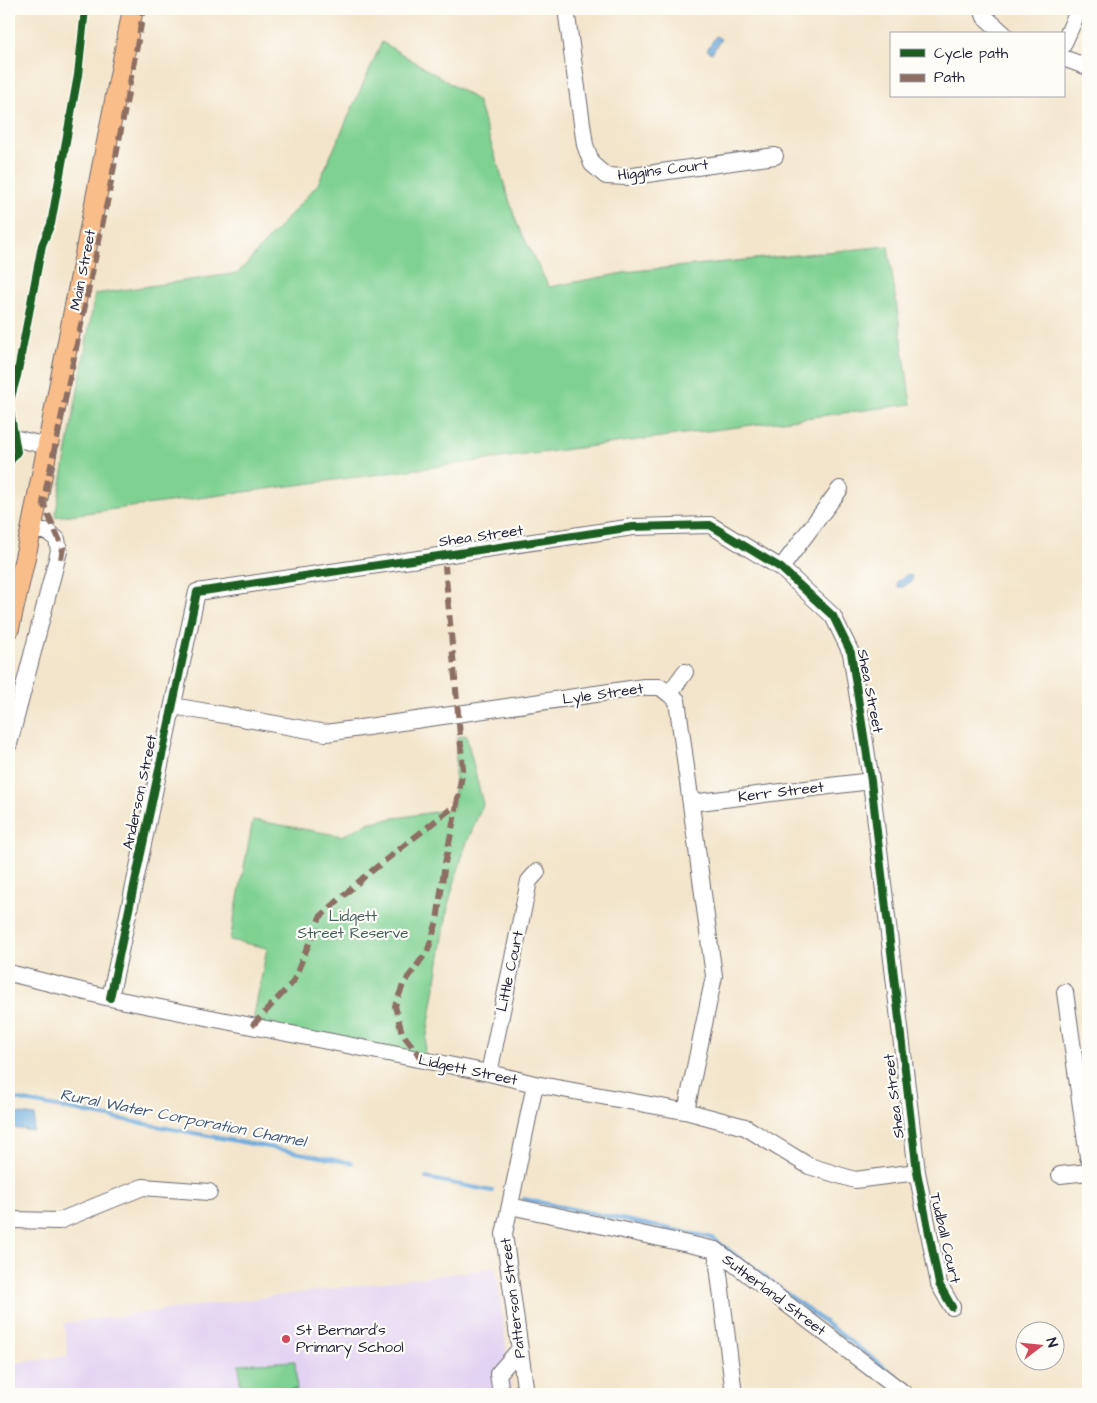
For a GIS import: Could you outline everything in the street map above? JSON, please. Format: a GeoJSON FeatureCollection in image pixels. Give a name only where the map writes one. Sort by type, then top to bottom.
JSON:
{"type":"FeatureCollection","features":[{"type":"Feature","properties":{"kind":"main road","name":"Main Street"},"geometry":{"type":"LineString","coordinates":[[9,628],[31,531],[133,9]]}},
{"type":"Feature","properties":{"kind":"street","name":"Higgins Court"},"geometry":{"type":"LineString","coordinates":[[566,9],[585,146],[592,164],[606,176],[626,177],[775,156]]}},
{"type":"Feature","properties":{"kind":"street"},"geometry":{"type":"LineString","coordinates":[[982,9],[985,17],[1002,32]]}},
{"type":"Feature","properties":{"kind":"street"},"geometry":{"type":"LineString","coordinates":[[1064,43],[1079,9]]}},
{"type":"Feature","properties":{"kind":"street"},"geometry":{"type":"LineString","coordinates":[[1064,58],[1088,67]]}},
{"type":"Feature","properties":{"kind":"street"},"geometry":{"type":"LineString","coordinates":[[9,437],[48,446]]}},
{"type":"Feature","properties":{"kind":"street"},"geometry":{"type":"LineString","coordinates":[[781,568],[840,489]]}},
{"type":"Feature","properties":{"kind":"street","name":"Shea Street"},"geometry":{"type":"LineString","coordinates":[[198,592],[633,527],[710,525],[781,568],[833,616],[851,653],[871,781],[917,1172]]}},
{"type":"Feature","properties":{"kind":"street"},"geometry":{"type":"LineString","coordinates":[[9,744],[59,551],[58,540],[46,531],[31,531]]}},
{"type":"Feature","properties":{"kind":"street","name":"Anderson Street"},"geometry":{"type":"LineString","coordinates":[[110,998],[198,592]]}},
{"type":"Feature","properties":{"kind":"street"},"geometry":{"type":"LineString","coordinates":[[685,672],[669,694],[677,700],[714,976],[686,1111]]}},
{"type":"Feature","properties":{"kind":"street","name":"Lyle Street"},"geometry":{"type":"LineString","coordinates":[[173,706],[326,733],[644,687],[660,688],[669,694]]}},
{"type":"Feature","properties":{"kind":"street","name":"Kerr Street"},"geometry":{"type":"LineString","coordinates":[[691,803],[871,781]]}},
{"type":"Feature","properties":{"kind":"street","name":"Little Court"},"geometry":{"type":"LineString","coordinates":[[489,1073],[529,881],[538,872]]}},
{"type":"Feature","properties":{"kind":"street","name":"Lidgett Street"},"geometry":{"type":"LineString","coordinates":[[9,973],[110,998],[489,1073],[535,1084],[686,1111],[745,1127],[809,1166],[855,1180],[917,1172]]}},
{"type":"Feature","properties":{"kind":"street"},"geometry":{"type":"LineString","coordinates":[[1065,992],[1088,1157]]}},
{"type":"Feature","properties":{"kind":"street","name":"Patterson Street"},"geometry":{"type":"LineString","coordinates":[[526,1394],[504,1234],[535,1084]]}},
{"type":"Feature","properties":{"kind":"street","name":"Tudball Court"},"geometry":{"type":"LineString","coordinates":[[917,1172],[939,1284],[952,1307]]}},
{"type":"Feature","properties":{"kind":"street"},"geometry":{"type":"LineString","coordinates":[[1060,1175],[1088,1172]]}},
{"type":"Feature","properties":{"kind":"street"},"geometry":{"type":"LineString","coordinates":[[9,1220],[58,1221],[143,1187],[209,1192]]}},
{"type":"Feature","properties":{"kind":"street","name":"Sutherland Street"},"geometry":{"type":"LineString","coordinates":[[510,1206],[716,1250],[905,1394]]}},
{"type":"Feature","properties":{"kind":"street"},"geometry":{"type":"LineString","coordinates":[[716,1250],[734,1394]]}},
{"type":"Feature","properties":{"kind":"street"},"geometry":{"type":"LineString","coordinates":[[501,1394],[498,1374],[519,1350]]}},
{"type":"Feature","properties":{"kind":"shaded area","name":"St Bernard's Primary School"},"geometry":{"type":"Polygon","coordinates":[[[496,1268],[512,1394],[9,1394],[9,1364],[68,1356],[64,1323],[496,1268]]]}},
{"type":"Feature","properties":{"kind":"green space"},"geometry":{"type":"Polygon","coordinates":[[[382,42],[477,100],[517,224],[549,287],[634,271],[888,246],[911,404],[55,517],[95,294],[238,273],[318,184],[382,42]]]}},
{"type":"Feature","properties":{"kind":"green space","name":"Lidgett Street Reserve"},"geometry":{"type":"Polygon","coordinates":[[[466,735],[483,804],[465,847],[449,901],[423,1060],[252,1026],[267,948],[230,940],[253,820],[342,836],[370,822],[453,809],[457,737],[466,735]]]}},
{"type":"Feature","properties":{"kind":"green space"},"geometry":{"type":"Polygon","coordinates":[[[295,1361],[297,1389],[281,1390],[297,1390],[298,1394],[241,1394],[239,1364],[295,1361]]]}},
{"type":"Feature","properties":{"kind":"water"},"geometry":{"type":"Polygon","coordinates":[[[716,36],[721,39],[712,53],[707,50],[716,36]]]}},
{"type":"Feature","properties":{"kind":"water"},"geometry":{"type":"Polygon","coordinates":[[[908,574],[912,576],[912,581],[903,587],[898,587],[897,582],[908,574]]]}},
{"type":"Feature","properties":{"kind":"water"},"geometry":{"type":"Polygon","coordinates":[[[15,1113],[35,1116],[33,1131],[12,1128],[15,1113]]]}},
{"type":"Feature","properties":{"kind":"waterway","name":"Rural Water Corporation Channel"},"geometry":{"type":"LineString","coordinates":[[9,1098],[352,1163]]}},
{"type":"Feature","properties":{"kind":"waterway","name":"Rural Water Corporation Channel"},"geometry":{"type":"LineString","coordinates":[[426,1178],[492,1191]]}},
{"type":"Feature","properties":{"kind":"waterway","name":"Rural Water Corporation Channel"},"geometry":{"type":"LineString","coordinates":[[524,1199],[713,1238],[920,1394]]}},
{"type":"Feature","properties":{"kind":"marked path"},"geometry":{"type":"LineString","coordinates":[[61,559],[63,548],[43,503],[108,198],[144,9]]}},
{"type":"Feature","properties":{"kind":"marked path"},"geometry":{"type":"LineString","coordinates":[[252,1026],[293,982],[320,917],[364,877],[457,804],[463,769],[445,566]]}},
{"type":"Feature","properties":{"kind":"marked path"},"geometry":{"type":"LineString","coordinates":[[423,1060],[402,1033],[395,1006],[403,985],[428,950],[437,921],[445,863],[457,804]]}},
{"type":"Feature","properties":{"kind":"cycle path"},"geometry":{"type":"LineString","coordinates":[[9,463],[17,452],[9,404],[17,376],[42,245],[51,224],[78,75],[85,9]]}},
{"type":"Feature","properties":{"kind":"cycle path"},"geometry":{"type":"LineString","coordinates":[[110,998],[197,592],[633,527],[710,525],[781,568],[833,616],[851,653],[871,781],[917,1172],[939,1284],[952,1307]]}},
{"type":"Feature","properties":{"kind":"place","name":"St Bernard's Primary School"},"geometry":{"type":"Point","coordinates":[286,1339]}}]}
